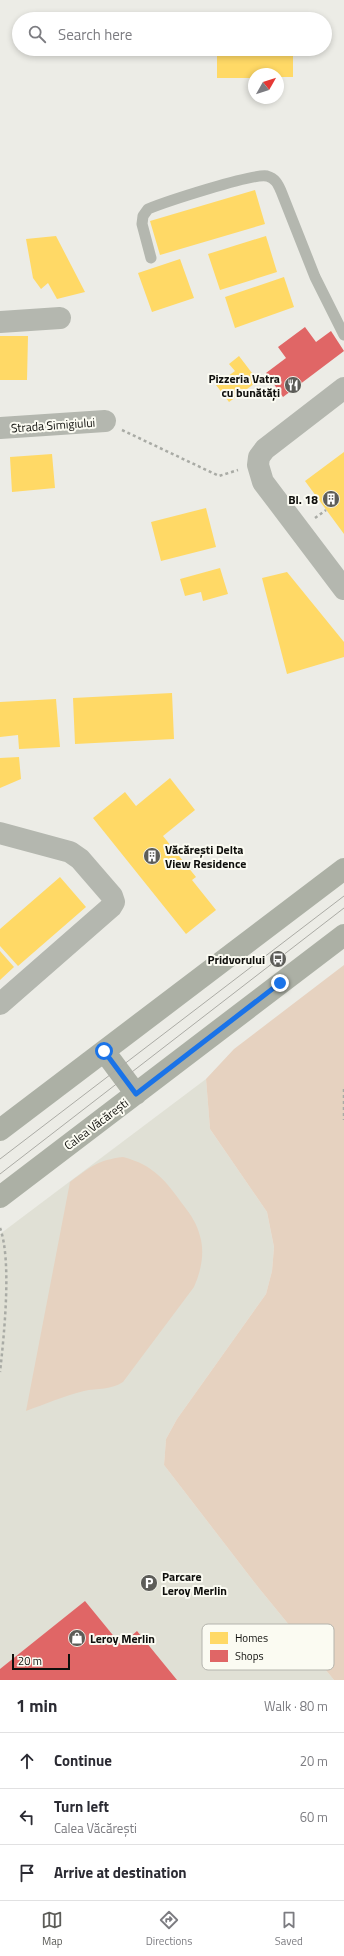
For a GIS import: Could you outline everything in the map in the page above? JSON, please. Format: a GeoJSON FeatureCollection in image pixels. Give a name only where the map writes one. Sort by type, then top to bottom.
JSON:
{"type":"FeatureCollection","features":[{"type":"Feature","properties":{"kind":"main road"},"geometry":{"type":"LineString","coordinates":[[0,1130],[344,870]]}},
{"type":"Feature","properties":{"kind":"main road","name":"Calea Văcărești"},"geometry":{"type":"LineString","coordinates":[[0,1197],[344,935]]}},
{"type":"Feature","properties":{"kind":"main road"},"geometry":{"type":"LineString","coordinates":[[104,1051],[136,1094]]}},
{"type":"Feature","properties":{"kind":"street"},"geometry":{"type":"LineString","coordinates":[[0,322],[60,318]]}},
{"type":"Feature","properties":{"kind":"street"},"geometry":{"type":"LineString","coordinates":[[344,388],[265,449],[259,457],[258,465],[259,473],[269,491],[344,589]]}},
{"type":"Feature","properties":{"kind":"street","name":"Strada Simigiului"},"geometry":{"type":"LineString","coordinates":[[0,428],[105,421]]}},
{"type":"Feature","properties":{"kind":"street"},"geometry":{"type":"LineString","coordinates":[[0,833],[70,852],[80,859],[112,896],[114,902],[111,908],[0,1004]]}},
{"type":"Feature","properties":{"kind":"lane"},"geometry":{"type":"LineString","coordinates":[[151,258],[142,224],[142,216],[148,209],[235,181],[257,175],[268,176],[277,181],[315,277],[344,336]]}},
{"type":"Feature","properties":{"kind":"path"},"geometry":{"type":"LineString","coordinates":[[105,421],[218,476],[258,465]]}},
{"type":"Feature","properties":{"kind":"path"},"geometry":{"type":"LineString","coordinates":[[344,1089],[344,1120]]}},
{"type":"Feature","properties":{"kind":"path"},"geometry":{"type":"LineString","coordinates":[[0,1228],[5,1241],[4,1323],[0,1372]]}},
{"type":"Feature","properties":{"kind":"shaded area"},"geometry":{"type":"Polygon","coordinates":[[[344,965],[344,1680],[334,1680],[326,1670],[334,1670],[334,1624],[288,1624],[164,1465],[166,1439],[177,1419],[266,1294],[272,1271],[274,1247],[267,1212],[210,1129],[206,1079],[234,1049],[344,965]]]}},
{"type":"Feature","properties":{"kind":"shaded area"},"geometry":{"type":"Polygon","coordinates":[[[206,1079],[210,1129],[267,1212],[274,1247],[272,1271],[266,1294],[177,1419],[166,1439],[164,1465],[288,1624],[202,1624],[202,1670],[326,1670],[334,1680],[0,1680],[0,1234],[206,1079]]]}},
{"type":"Feature","properties":{"kind":"shaded area"},"geometry":{"type":"Polygon","coordinates":[[[123,1157],[134,1160],[151,1169],[158,1175],[187,1209],[194,1220],[201,1242],[202,1262],[194,1287],[123,1382],[119,1385],[77,1393],[26,1411],[70,1182],[83,1172],[101,1162],[123,1157]]]}},
{"type":"Feature","properties":{"kind":"building: Homes"},"geometry":{"type":"Polygon","coordinates":[[[217,56],[293,56],[293,77],[284,77],[284,68],[248,68],[248,78],[217,78],[217,56]]]}},
{"type":"Feature","properties":{"kind":"building: Homes"},"geometry":{"type":"Polygon","coordinates":[[[255,190],[265,224],[160,255],[150,221],[255,190]]]}},
{"type":"Feature","properties":{"kind":"building: Homes"},"geometry":{"type":"Polygon","coordinates":[[[56,236],[85,292],[57,299],[48,283],[41,289],[33,278],[26,239],[56,236]]]}},
{"type":"Feature","properties":{"kind":"building: Homes"},"geometry":{"type":"Polygon","coordinates":[[[266,236],[277,272],[220,290],[208,254],[266,236]]]}},
{"type":"Feature","properties":{"kind":"building: Homes"},"geometry":{"type":"Polygon","coordinates":[[[180,259],[194,298],[152,312],[138,273],[180,259]]]}},
{"type":"Feature","properties":{"kind":"building: Homes"},"geometry":{"type":"Polygon","coordinates":[[[284,277],[294,307],[235,328],[225,297],[284,277]]]}},
{"type":"Feature","properties":{"kind":"building: Homes"},"geometry":{"type":"Polygon","coordinates":[[[0,336],[28,336],[27,380],[0,380],[0,336]]]}},
{"type":"Feature","properties":{"kind":"building: Homes"},"geometry":{"type":"Polygon","coordinates":[[[239,356],[258,381],[229,402],[216,385],[235,371],[229,364],[239,356]]]}},
{"type":"Feature","properties":{"kind":"building: Homes","name":"Bl. 18"},"geometry":{"type":"Polygon","coordinates":[[[344,452],[344,534],[305,481],[344,452]]]}},
{"type":"Feature","properties":{"kind":"building: Homes"},"geometry":{"type":"Polygon","coordinates":[[[52,454],[55,488],[12,492],[10,457],[52,454]]]}},
{"type":"Feature","properties":{"kind":"building: Homes"},"geometry":{"type":"Polygon","coordinates":[[[206,508],[216,547],[161,561],[151,522],[206,508]]]}},
{"type":"Feature","properties":{"kind":"building: Homes"},"geometry":{"type":"Polygon","coordinates":[[[220,568],[228,594],[203,601],[201,592],[185,596],[180,579],[220,568]]]}},
{"type":"Feature","properties":{"kind":"building: Homes"},"geometry":{"type":"Polygon","coordinates":[[[287,572],[344,642],[344,657],[287,674],[262,578],[287,572]]]}},
{"type":"Feature","properties":{"kind":"building: Homes"},"geometry":{"type":"Polygon","coordinates":[[[172,693],[174,739],[75,744],[73,698],[172,693]]]}},
{"type":"Feature","properties":{"kind":"building: Homes"},"geometry":{"type":"Polygon","coordinates":[[[56,699],[60,747],[19,749],[18,735],[0,737],[0,702],[56,699]]]}},
{"type":"Feature","properties":{"kind":"building: Homes"},"geometry":{"type":"Polygon","coordinates":[[[19,757],[21,779],[0,788],[0,758],[19,757]]]}},
{"type":"Feature","properties":{"kind":"building: Homes","name":"Văcărești Delta View Residence"},"geometry":{"type":"Polygon","coordinates":[[[170,778],[195,810],[163,836],[196,877],[192,880],[216,910],[186,934],[93,818],[125,792],[136,806],[170,778]]]}},
{"type":"Feature","properties":{"kind":"building: Homes"},"geometry":{"type":"Polygon","coordinates":[[[60,877],[86,907],[18,966],[0,946],[0,929],[60,877]]]}},
{"type":"Feature","properties":{"kind":"building: Homes"},"geometry":{"type":"Polygon","coordinates":[[[0,951],[14,967],[0,980],[0,951]]]}},
{"type":"Feature","properties":{"kind":"building: Shops"},"geometry":{"type":"Polygon","coordinates":[[[305,327],[316,342],[331,331],[344,351],[283,397],[266,373],[286,358],[278,347],[305,327]]]}},
{"type":"Feature","properties":{"kind":"building: Shops","name":"Leroy Merlin"},"geometry":{"type":"Polygon","coordinates":[[[85,1601],[121,1645],[137,1631],[177,1680],[0,1680],[0,1669],[85,1601]]]}},
{"type":"Feature","properties":{"kind":"tram line"},"geometry":{"type":"LineString","coordinates":[[0,1159],[344,896]]}},
{"type":"Feature","properties":{"kind":"tram line"},"geometry":{"type":"LineString","coordinates":[[0,1174],[344,908]]}},
{"type":"Feature","properties":{"kind":"place","name":"Pizzeria Vatra cu bunătăți"},"geometry":{"type":"Point","coordinates":[293,385]}},
{"type":"Feature","properties":{"kind":"place","name":"Bl. 18"},"geometry":{"type":"Point","coordinates":[331,499]}},
{"type":"Feature","properties":{"kind":"place","name":"Văcărești Delta View Residence"},"geometry":{"type":"Point","coordinates":[152,856]}},
{"type":"Feature","properties":{"kind":"place","name":"Pridvorului"},"geometry":{"type":"Point","coordinates":[278,959]}},
{"type":"Feature","properties":{"kind":"place","name":"Parcare Leroy Merlin"},"geometry":{"type":"Point","coordinates":[149,1583]}},
{"type":"Feature","properties":{"kind":"place","name":"Leroy Merlin"},"geometry":{"type":"Point","coordinates":[77,1638]}},
{"type":"Feature","properties":{"kind":"route"},"geometry":{"type":"LineString","coordinates":[[104,1051],[136,1094],[280,983]]}}]}
